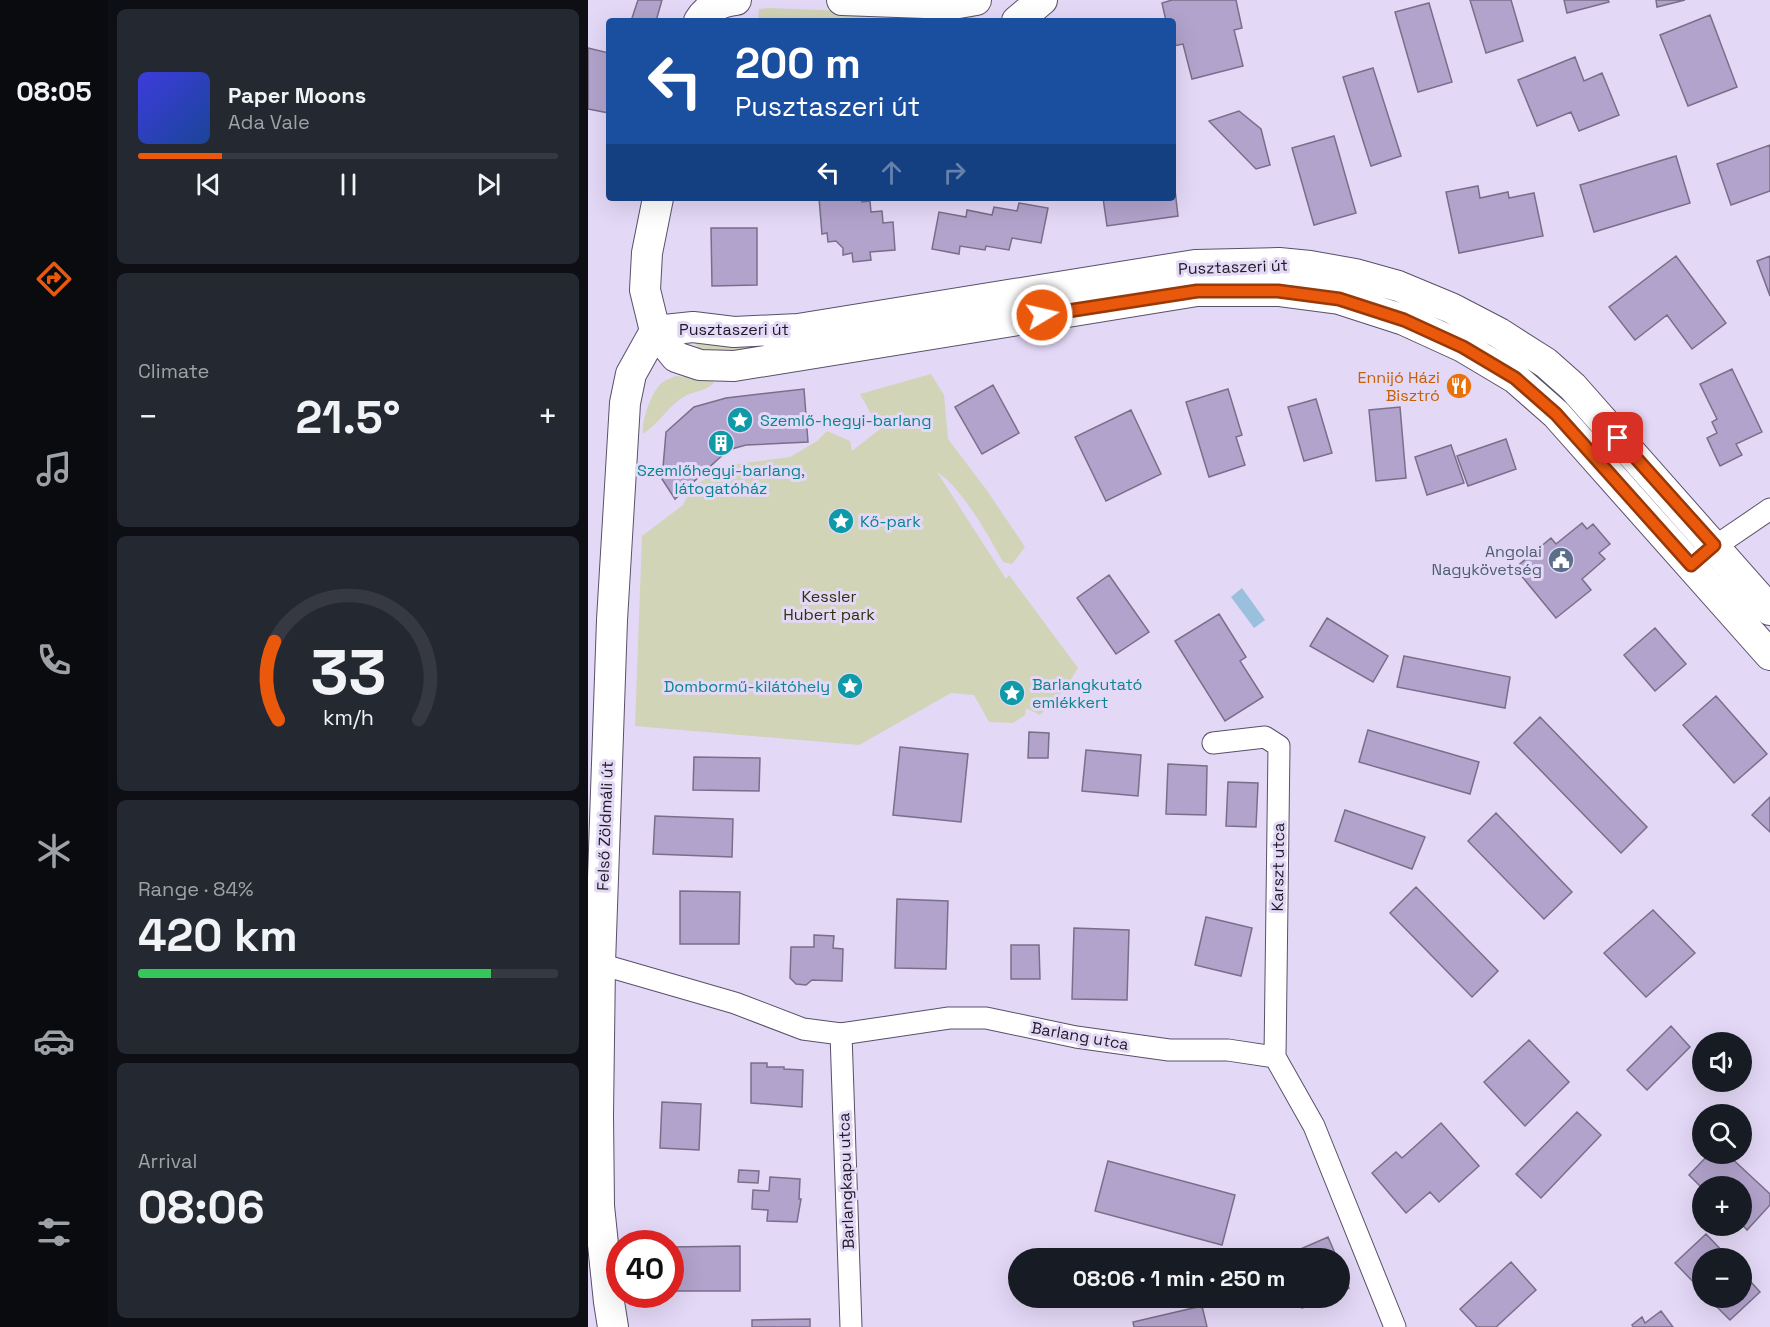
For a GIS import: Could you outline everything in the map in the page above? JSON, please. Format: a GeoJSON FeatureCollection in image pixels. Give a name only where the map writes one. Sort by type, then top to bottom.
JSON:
{"type":"FeatureCollection","features":[{"type":"Feature","properties":{"kind":"street"},"geometry":{"type":"LineString","coordinates":[[842,0],[953,4],[976,0]]}},
{"type":"Feature","properties":{"kind":"street","name":"Pusztaszeri út"},"geometry":{"type":"LineString","coordinates":[[657,201],[647,254],[645,290],[655,331],[676,357],[700,365],[734,366],[1278,263],[1355,274],[1398,286],[1451,308],[1490,328],[1546,363],[1573,387],[1770,610]]}},
{"type":"Feature","properties":{"kind":"street","name":"Pusztaszeri út"},"geometry":{"type":"LineString","coordinates":[[1196,278],[1339,299],[1404,320],[1463,347],[1515,378],[1556,414],[1770,655]]}},
{"type":"Feature","properties":{"kind":"street","name":"Felső Zöldmáli út"},"geometry":{"type":"LineString","coordinates":[[613,1327],[599,1206],[598,727],[612,620],[625,403],[631,374],[655,331]]}},
{"type":"Feature","properties":{"kind":"street"},"geometry":{"type":"LineString","coordinates":[[1691,565],[1714,545],[1770,508]]}},
{"type":"Feature","properties":{"kind":"street","name":"Karszt utca"},"geometry":{"type":"LineString","coordinates":[[1213,743],[1265,737],[1279,746],[1275,1057]]}},
{"type":"Feature","properties":{"kind":"street","name":"Barlang utca"},"geometry":{"type":"LineString","coordinates":[[600,964],[735,1003],[803,1029],[842,1034],[949,1018],[986,1018],[1076,1037],[1157,1048],[1228,1050],[1275,1057]]}},
{"type":"Feature","properties":{"kind":"street","name":"Barlangkapu utca"},"geometry":{"type":"LineString","coordinates":[[842,1034],[851,1327]]}},
{"type":"Feature","properties":{"kind":"street"},"geometry":{"type":"LineString","coordinates":[[1275,1057],[1314,1126],[1395,1327]]}},
{"type":"Feature","properties":{"kind":"green space"},"geometry":{"type":"Polygon","coordinates":[[[759,9],[975,16],[975,18],[758,18],[759,9]]]}},
{"type":"Feature","properties":{"kind":"green space"},"geometry":{"type":"Polygon","coordinates":[[[689,336],[784,338],[786,352],[701,351],[689,336]]]}},
{"type":"Feature","properties":{"kind":"green space","name":"Kessler Hubert park"},"geometry":{"type":"Polygon","coordinates":[[[931,374],[944,395],[948,439],[988,492],[1025,547],[1012,564],[1003,562],[965,500],[937,472],[1006,579],[1009,575],[1078,668],[1063,692],[1040,715],[1026,708],[1025,715],[1013,723],[989,722],[974,695],[951,693],[859,745],[635,726],[642,536],[683,505],[699,483],[722,466],[790,457],[817,441],[827,431],[850,441],[852,451],[884,426],[874,419],[860,394],[931,374]]]}},
{"type":"Feature","properties":{"kind":"green space"},"geometry":{"type":"Polygon","coordinates":[[[676,376],[712,380],[714,383],[679,400],[643,434],[651,399],[663,382],[676,376]]]}},
{"type":"Feature","properties":{"kind":"water"},"geometry":{"type":"Polygon","coordinates":[[[1242,588],[1265,620],[1254,628],[1231,597],[1242,588]]]}},
{"type":"Feature","properties":{"kind":"building"},"geometry":{"type":"Polygon","coordinates":[[[638,0],[662,0],[657,18],[632,18],[638,0]]]}},
{"type":"Feature","properties":{"kind":"building"},"geometry":{"type":"Polygon","coordinates":[[[1172,0],[1236,0],[1242,28],[1234,30],[1243,66],[1192,79],[1183,44],[1176,45],[1176,18],[1165,18],[1162,3],[1172,0]]]}},
{"type":"Feature","properties":{"kind":"building"},"geometry":{"type":"Polygon","coordinates":[[[1470,0],[1511,0],[1523,41],[1486,53],[1470,0]]]}},
{"type":"Feature","properties":{"kind":"building"},"geometry":{"type":"Polygon","coordinates":[[[1564,0],[1608,0],[1609,2],[1567,13],[1564,0]]]}},
{"type":"Feature","properties":{"kind":"building"},"geometry":{"type":"Polygon","coordinates":[[[1656,0],[1685,0],[1657,7],[1656,0]]]}},
{"type":"Feature","properties":{"kind":"building"},"geometry":{"type":"Polygon","coordinates":[[[1429,3],[1452,82],[1418,92],[1395,12],[1429,3]]]}},
{"type":"Feature","properties":{"kind":"building"},"geometry":{"type":"Polygon","coordinates":[[[1710,15],[1737,87],[1688,106],[1660,35],[1710,15]]]}},
{"type":"Feature","properties":{"kind":"building"},"geometry":{"type":"Polygon","coordinates":[[[588,48],[606,52],[606,112],[588,109],[588,48]]]}},
{"type":"Feature","properties":{"kind":"building"},"geometry":{"type":"Polygon","coordinates":[[[1575,57],[1584,81],[1602,73],[1619,115],[1579,131],[1571,112],[1537,126],[1518,80],[1575,57]]]}},
{"type":"Feature","properties":{"kind":"building"},"geometry":{"type":"Polygon","coordinates":[[[1373,68],[1401,156],[1371,166],[1343,77],[1373,68]]]}},
{"type":"Feature","properties":{"kind":"building"},"geometry":{"type":"Polygon","coordinates":[[[1239,111],[1261,129],[1270,165],[1256,169],[1209,121],[1239,111]]]}},
{"type":"Feature","properties":{"kind":"building"},"geometry":{"type":"Polygon","coordinates":[[[1334,136],[1356,213],[1314,225],[1292,148],[1334,136]]]}},
{"type":"Feature","properties":{"kind":"building"},"geometry":{"type":"Polygon","coordinates":[[[1770,145],[1770,191],[1731,205],[1717,164],[1770,145]]]}},
{"type":"Feature","properties":{"kind":"building"},"geometry":{"type":"Polygon","coordinates":[[[1676,156],[1690,203],[1594,232],[1580,185],[1676,156]]]}},
{"type":"Feature","properties":{"kind":"building"},"geometry":{"type":"Polygon","coordinates":[[[1478,186],[1480,198],[1508,192],[1509,198],[1534,193],[1543,236],[1459,253],[1446,192],[1478,186]]]}},
{"type":"Feature","properties":{"kind":"building"},"geometry":{"type":"Polygon","coordinates":[[[1176,199],[1178,216],[1107,226],[1103,201],[1176,201],[1176,199]]]}},
{"type":"Feature","properties":{"kind":"building"},"geometry":{"type":"Polygon","coordinates":[[[819,201],[870,201],[871,212],[882,211],[883,223],[893,222],[895,250],[870,252],[871,260],[853,262],[852,253],[843,255],[843,248],[836,241],[828,242],[827,233],[822,234],[819,201]]]}},
{"type":"Feature","properties":{"kind":"building"},"geometry":{"type":"Polygon","coordinates":[[[1019,203],[1048,208],[1041,243],[1012,238],[1009,250],[986,246],[985,250],[960,246],[959,254],[932,249],[939,212],[966,217],[967,210],[992,215],[994,207],[1017,211],[1019,203]]]}},
{"type":"Feature","properties":{"kind":"building"},"geometry":{"type":"Polygon","coordinates":[[[711,228],[757,228],[757,285],[712,286],[711,228]]]}},
{"type":"Feature","properties":{"kind":"building"},"geometry":{"type":"Polygon","coordinates":[[[1676,256],[1726,323],[1692,349],[1667,315],[1635,340],[1609,307],[1676,256]]]}},
{"type":"Feature","properties":{"kind":"building"},"geometry":{"type":"Polygon","coordinates":[[[1770,256],[1770,296],[1757,261],[1770,256]]]}},
{"type":"Feature","properties":{"kind":"building"},"geometry":{"type":"Polygon","coordinates":[[[1732,369],[1762,432],[1736,444],[1742,455],[1720,466],[1707,438],[1717,433],[1712,422],[1717,419],[1700,384],[1732,369]]]}},
{"type":"Feature","properties":{"kind":"building"},"geometry":{"type":"Polygon","coordinates":[[[993,385],[1019,433],[982,454],[955,407],[993,385]]]}},
{"type":"Feature","properties":{"kind":"building","name":"Szemlőhegyi-barlang, látogatóház"},"geometry":{"type":"Polygon","coordinates":[[[804,389],[808,442],[746,445],[728,450],[675,499],[662,479],[666,432],[694,407],[726,398],[804,389]]]}},
{"type":"Feature","properties":{"kind":"building"},"geometry":{"type":"Polygon","coordinates":[[[1228,389],[1242,435],[1236,437],[1245,465],[1209,477],[1186,402],[1228,389]]]}},
{"type":"Feature","properties":{"kind":"building"},"geometry":{"type":"Polygon","coordinates":[[[1316,399],[1332,453],[1304,461],[1288,407],[1316,399]]]}},
{"type":"Feature","properties":{"kind":"building"},"geometry":{"type":"Polygon","coordinates":[[[1400,407],[1406,478],[1376,481],[1369,410],[1400,407]]]}},
{"type":"Feature","properties":{"kind":"building"},"geometry":{"type":"Polygon","coordinates":[[[1131,410],[1161,474],[1106,501],[1075,437],[1131,410]]]}},
{"type":"Feature","properties":{"kind":"building"},"geometry":{"type":"Polygon","coordinates":[[[1506,439],[1516,469],[1468,486],[1457,456],[1506,439]]]}},
{"type":"Feature","properties":{"kind":"building"},"geometry":{"type":"Polygon","coordinates":[[[1451,445],[1464,483],[1427,495],[1415,457],[1451,445]]]}},
{"type":"Feature","properties":{"kind":"building"},"geometry":{"type":"Polygon","coordinates":[[[1582,523],[1587,529],[1593,524],[1610,544],[1599,553],[1605,559],[1582,579],[1591,590],[1556,618],[1515,568],[1551,538],[1556,544],[1582,523]]]}},
{"type":"Feature","properties":{"kind":"building"},"geometry":{"type":"Polygon","coordinates":[[[1109,575],[1149,632],[1116,654],[1077,598],[1109,575]]]}},
{"type":"Feature","properties":{"kind":"building"},"geometry":{"type":"Polygon","coordinates":[[[1219,614],[1246,657],[1240,661],[1263,697],[1225,721],[1175,641],[1219,614]]]}},
{"type":"Feature","properties":{"kind":"building"},"geometry":{"type":"Polygon","coordinates":[[[1327,618],[1388,656],[1373,682],[1310,646],[1327,618]]]}},
{"type":"Feature","properties":{"kind":"building"},"geometry":{"type":"Polygon","coordinates":[[[1655,628],[1686,664],[1655,691],[1624,655],[1655,628]]]}},
{"type":"Feature","properties":{"kind":"building"},"geometry":{"type":"Polygon","coordinates":[[[1404,656],[1510,677],[1505,708],[1397,687],[1404,656]]]}},
{"type":"Feature","properties":{"kind":"building"},"geometry":{"type":"Polygon","coordinates":[[[1716,696],[1767,754],[1734,783],[1683,725],[1716,696]]]}},
{"type":"Feature","properties":{"kind":"building"},"geometry":{"type":"Polygon","coordinates":[[[1540,717],[1647,827],[1621,853],[1514,743],[1540,717]]]}},
{"type":"Feature","properties":{"kind":"building"},"geometry":{"type":"Polygon","coordinates":[[[1368,730],[1479,762],[1470,794],[1359,762],[1368,730]]]}},
{"type":"Feature","properties":{"kind":"building"},"geometry":{"type":"Polygon","coordinates":[[[1029,732],[1049,733],[1048,758],[1028,758],[1029,732]]]}},
{"type":"Feature","properties":{"kind":"building"},"geometry":{"type":"Polygon","coordinates":[[[900,747],[968,754],[961,822],[893,815],[900,747]]]}},
{"type":"Feature","properties":{"kind":"building"},"geometry":{"type":"Polygon","coordinates":[[[1086,750],[1141,755],[1138,796],[1082,791],[1086,750]]]}},
{"type":"Feature","properties":{"kind":"building"},"geometry":{"type":"Polygon","coordinates":[[[694,757],[760,758],[759,791],[693,790],[694,757]]]}},
{"type":"Feature","properties":{"kind":"building"},"geometry":{"type":"Polygon","coordinates":[[[1168,764],[1207,766],[1206,815],[1166,814],[1168,764]]]}},
{"type":"Feature","properties":{"kind":"building"},"geometry":{"type":"Polygon","coordinates":[[[1228,782],[1258,783],[1256,827],[1226,826],[1228,782]]]}},
{"type":"Feature","properties":{"kind":"building"},"geometry":{"type":"Polygon","coordinates":[[[1770,797],[1770,832],[1752,815],[1770,797]]]}},
{"type":"Feature","properties":{"kind":"building"},"geometry":{"type":"Polygon","coordinates":[[[1345,810],[1425,837],[1412,869],[1335,841],[1345,810]]]}},
{"type":"Feature","properties":{"kind":"building"},"geometry":{"type":"Polygon","coordinates":[[[1496,813],[1572,892],[1544,919],[1468,841],[1496,813]]]}},
{"type":"Feature","properties":{"kind":"building"},"geometry":{"type":"Polygon","coordinates":[[[655,816],[733,819],[732,857],[653,854],[655,816]]]}},
{"type":"Feature","properties":{"kind":"building"},"geometry":{"type":"Polygon","coordinates":[[[1416,887],[1498,971],[1472,997],[1390,913],[1416,887]]]}},
{"type":"Feature","properties":{"kind":"building"},"geometry":{"type":"Polygon","coordinates":[[[680,891],[740,892],[739,944],[680,944],[680,891]]]}},
{"type":"Feature","properties":{"kind":"building"},"geometry":{"type":"Polygon","coordinates":[[[897,899],[948,901],[946,969],[895,968],[897,899]]]}},
{"type":"Feature","properties":{"kind":"building"},"geometry":{"type":"Polygon","coordinates":[[[1653,910],[1695,953],[1646,997],[1604,953],[1653,910]]]}},
{"type":"Feature","properties":{"kind":"building"},"geometry":{"type":"Polygon","coordinates":[[[1206,917],[1252,928],[1241,976],[1195,965],[1206,917]]]}},
{"type":"Feature","properties":{"kind":"building"},"geometry":{"type":"Polygon","coordinates":[[[1074,928],[1129,930],[1127,1000],[1072,999],[1074,928]]]}},
{"type":"Feature","properties":{"kind":"building"},"geometry":{"type":"Polygon","coordinates":[[[814,935],[834,936],[833,948],[843,949],[842,981],[812,980],[806,985],[796,984],[790,978],[791,947],[814,947],[814,935]]]}},
{"type":"Feature","properties":{"kind":"building"},"geometry":{"type":"Polygon","coordinates":[[[1011,945],[1039,945],[1040,979],[1011,979],[1011,945]]]}},
{"type":"Feature","properties":{"kind":"building"},"geometry":{"type":"Polygon","coordinates":[[[1671,1026],[1690,1047],[1647,1090],[1627,1070],[1671,1026]]]}},
{"type":"Feature","properties":{"kind":"building"},"geometry":{"type":"Polygon","coordinates":[[[1529,1040],[1569,1082],[1525,1126],[1484,1082],[1529,1040]]]}},
{"type":"Feature","properties":{"kind":"building"},"geometry":{"type":"Polygon","coordinates":[[[751,1063],[767,1063],[767,1067],[803,1070],[802,1107],[751,1103],[751,1063]]]}},
{"type":"Feature","properties":{"kind":"building"},"geometry":{"type":"Polygon","coordinates":[[[662,1102],[701,1104],[699,1150],[660,1148],[662,1102]]]}},
{"type":"Feature","properties":{"kind":"building"},"geometry":{"type":"Polygon","coordinates":[[[1577,1112],[1601,1135],[1541,1198],[1516,1174],[1577,1112]]]}},
{"type":"Feature","properties":{"kind":"building"},"geometry":{"type":"Polygon","coordinates":[[[1441,1123],[1479,1166],[1439,1202],[1430,1192],[1406,1213],[1372,1173],[1396,1152],[1402,1158],[1441,1123]]]}},
{"type":"Feature","properties":{"kind":"building"},"geometry":{"type":"Polygon","coordinates":[[[1108,1161],[1235,1195],[1222,1245],[1095,1211],[1108,1161]]]}},
{"type":"Feature","properties":{"kind":"building"},"geometry":{"type":"Polygon","coordinates":[[[1699,1164],[1738,1164],[1751,1176],[1692,1176],[1692,1178],[1689,1175],[1699,1164]]]}},
{"type":"Feature","properties":{"kind":"building"},"geometry":{"type":"Polygon","coordinates":[[[739,1170],[759,1171],[758,1183],[738,1182],[739,1170]]]}},
{"type":"Feature","properties":{"kind":"building"},"geometry":{"type":"Polygon","coordinates":[[[770,1177],[800,1179],[799,1199],[801,1199],[797,1222],[767,1221],[768,1210],[752,1209],[753,1190],[769,1191],[770,1177]]]}},
{"type":"Feature","properties":{"kind":"building"},"geometry":{"type":"Polygon","coordinates":[[[1752,1177],[1770,1194],[1770,1205],[1752,1225],[1752,1177]]]}},
{"type":"Feature","properties":{"kind":"building"},"geometry":{"type":"Polygon","coordinates":[[[1704,1236],[1708,1236],[1719,1248],[1692,1248],[1692,1281],[1675,1263],[1704,1236]]]}},
{"type":"Feature","properties":{"kind":"building"},"geometry":{"type":"Polygon","coordinates":[[[1328,1237],[1333,1248],[1303,1248],[1328,1237]]]}},
{"type":"Feature","properties":{"kind":"building"},"geometry":{"type":"Polygon","coordinates":[[[740,1246],[740,1291],[684,1291],[684,1247],[740,1246]]]}},
{"type":"Feature","properties":{"kind":"building"},"geometry":{"type":"Polygon","coordinates":[[[1511,1262],[1536,1290],[1496,1327],[1477,1327],[1460,1309],[1511,1262]]]}},
{"type":"Feature","properties":{"kind":"building"},"geometry":{"type":"Polygon","coordinates":[[[1752,1283],[1760,1292],[1752,1299],[1752,1283]]]}},
{"type":"Feature","properties":{"kind":"building"},"geometry":{"type":"Polygon","coordinates":[[[1202,1308],[1207,1327],[1134,1327],[1133,1322],[1202,1308]]]}},
{"type":"Feature","properties":{"kind":"building"},"geometry":{"type":"Polygon","coordinates":[[[1718,1308],[1743,1308],[1730,1320],[1718,1308]]]}},
{"type":"Feature","properties":{"kind":"building"},"geometry":{"type":"Polygon","coordinates":[[[1661,1311],[1673,1327],[1633,1327],[1632,1325],[1642,1317],[1645,1323],[1661,1311]]]}},
{"type":"Feature","properties":{"kind":"building"},"geometry":{"type":"Polygon","coordinates":[[[810,1319],[810,1327],[752,1327],[752,1320],[810,1319]]]}},
{"type":"Feature","properties":{"kind":"place","name":"Ennijó Házi Bisztró"},"geometry":{"type":"Point","coordinates":[1459,386]}},
{"type":"Feature","properties":{"kind":"place","name":"Szemlő-hegyi-barlang"},"geometry":{"type":"Point","coordinates":[740,420]}},
{"type":"Feature","properties":{"kind":"place","name":"Szemlőhegyi-barlang, látogatóház"},"geometry":{"type":"Point","coordinates":[721,443]}},
{"type":"Feature","properties":{"kind":"place","name":"Kő-park"},"geometry":{"type":"Point","coordinates":[841,521]}},
{"type":"Feature","properties":{"kind":"place","name":"Angolai Nagykövetség"},"geometry":{"type":"Point","coordinates":[1561,560]}},
{"type":"Feature","properties":{"kind":"place","name":"Dombormű-kilátóhely"},"geometry":{"type":"Point","coordinates":[850,686]}},
{"type":"Feature","properties":{"kind":"place","name":"Barlangkutató emlékkert"},"geometry":{"type":"Point","coordinates":[1012,693]}},
{"type":"Feature","properties":{"kind":"route"},"geometry":{"type":"LineString","coordinates":[[1042,315],[1197,291],[1278,291],[1339,299],[1404,320],[1463,347],[1515,378],[1556,414],[1691,565],[1714,545],[1618,438]]}}]}
